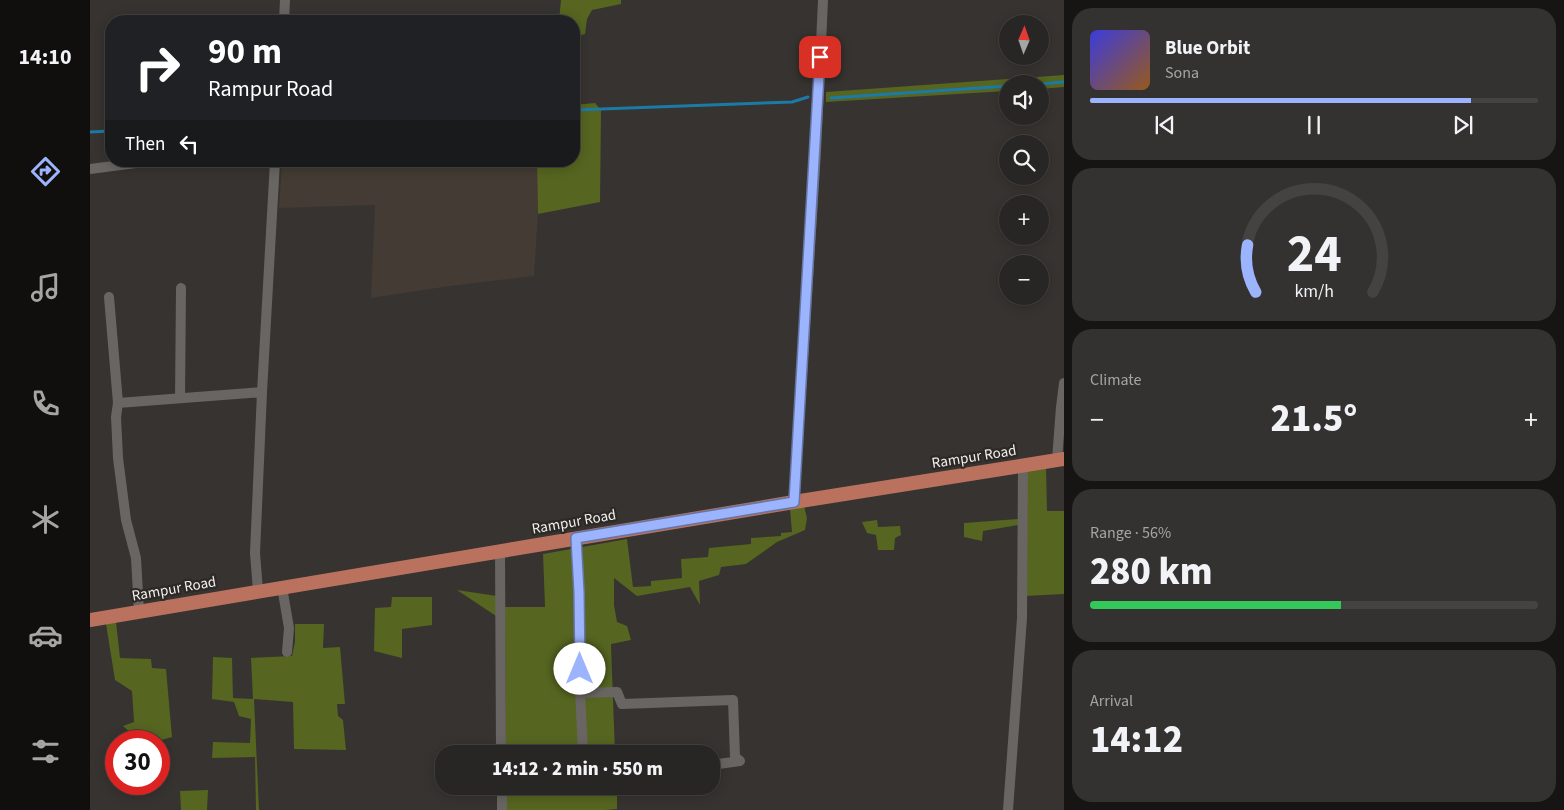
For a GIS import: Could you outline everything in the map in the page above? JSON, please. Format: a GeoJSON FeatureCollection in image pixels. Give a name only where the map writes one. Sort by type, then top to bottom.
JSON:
{"type":"FeatureCollection","features":[{"type":"Feature","properties":{"kind":"main road","name":"Rampur Road"},"geometry":{"type":"LineString","coordinates":[[90,620],[794,502],[1061,460]]}},
{"type":"Feature","properties":{"kind":"street"},"geometry":{"type":"LineString","coordinates":[[284,15],[285,0]]}},
{"type":"Feature","properties":{"kind":"street"},"geometry":{"type":"LineString","coordinates":[[794,502],[816,152],[823,0]]}},
{"type":"Feature","properties":{"kind":"street"},"geometry":{"type":"LineString","coordinates":[[90,169],[105,167]]}},
{"type":"Feature","properties":{"kind":"street"},"geometry":{"type":"LineString","coordinates":[[258,591],[255,553],[262,392],[276,167]]}},
{"type":"Feature","properties":{"kind":"street"},"geometry":{"type":"LineString","coordinates":[[180,398],[181,288]]}},
{"type":"Feature","properties":{"kind":"street"},"geometry":{"type":"LineString","coordinates":[[109,297],[118,403],[116,418],[118,458],[126,520],[136,558],[139,612]]}},
{"type":"Feature","properties":{"kind":"street"},"geometry":{"type":"LineString","coordinates":[[1061,460],[1061,407],[1064,383]]}},
{"type":"Feature","properties":{"kind":"street"},"geometry":{"type":"LineString","coordinates":[[118,403],[262,392]]}},
{"type":"Feature","properties":{"kind":"street"},"geometry":{"type":"LineString","coordinates":[[1008,810],[1022,618],[1023,466]]}},
{"type":"Feature","properties":{"kind":"street"},"geometry":{"type":"LineString","coordinates":[[576,538],[583,745]]}},
{"type":"Feature","properties":{"kind":"street"},"geometry":{"type":"LineString","coordinates":[[500,551],[502,745]]}},
{"type":"Feature","properties":{"kind":"street"},"geometry":{"type":"LineString","coordinates":[[282,587],[289,628],[287,652]]}},
{"type":"Feature","properties":{"kind":"street"},"geometry":{"type":"LineString","coordinates":[[581,693],[617,692],[622,704],[733,700],[735,758],[740,761],[720,764]]}},
{"type":"Feature","properties":{"kind":"street"},"geometry":{"type":"LineString","coordinates":[[502,795],[502,810]]}},
{"type":"Feature","properties":{"kind":"shaded area"},"geometry":{"type":"Polygon","coordinates":[[[282,167],[537,167],[538,214],[534,276],[371,298],[375,205],[279,208],[282,167]]]}},
{"type":"Feature","properties":{"kind":"green space"},"geometry":{"type":"Polygon","coordinates":[[[561,0],[621,0],[621,4],[592,10],[587,19],[585,34],[580,35],[580,15],[560,15],[561,0]]]}},
{"type":"Feature","properties":{"kind":"green space"},"geometry":{"type":"Polygon","coordinates":[[[1064,75],[1064,87],[1049,88],[1049,76],[1064,75]]]}},
{"type":"Feature","properties":{"kind":"green space"},"geometry":{"type":"Polygon","coordinates":[[[999,80],[999,91],[826,102],[826,92],[999,80]]]}},
{"type":"Feature","properties":{"kind":"green space"},"geometry":{"type":"Polygon","coordinates":[[[595,103],[601,110],[600,202],[538,214],[537,167],[580,167],[580,104],[595,103]]]}},
{"type":"Feature","properties":{"kind":"green space"},"geometry":{"type":"Polygon","coordinates":[[[1046,467],[1047,511],[1064,511],[1064,594],[1025,596],[1026,470],[1046,467]]]}},
{"type":"Feature","properties":{"kind":"green space"},"geometry":{"type":"Polygon","coordinates":[[[804,506],[807,518],[805,530],[777,542],[746,564],[721,567],[719,575],[699,581],[700,605],[690,587],[637,596],[614,578],[614,605],[617,622],[627,626],[631,640],[611,644],[615,745],[506,745],[505,607],[545,607],[543,554],[627,539],[633,587],[651,586],[651,581],[682,578],[681,559],[708,557],[709,548],[751,544],[751,538],[781,536],[781,533],[792,532],[790,509],[804,506]]]}},
{"type":"Feature","properties":{"kind":"green space"},"geometry":{"type":"Polygon","coordinates":[[[1018,519],[1018,525],[983,531],[982,541],[964,537],[964,523],[1018,519]]]}},
{"type":"Feature","properties":{"kind":"green space"},"geometry":{"type":"Polygon","coordinates":[[[877,520],[878,527],[900,526],[901,535],[895,538],[894,550],[878,550],[876,535],[867,533],[862,522],[877,520]]]}},
{"type":"Feature","properties":{"kind":"green space"},"geometry":{"type":"Polygon","coordinates":[[[457,590],[497,596],[496,616],[457,590]]]}},
{"type":"Feature","properties":{"kind":"green space"},"geometry":{"type":"Polygon","coordinates":[[[392,597],[432,597],[432,625],[402,629],[402,658],[374,651],[375,608],[391,607],[392,597]]]}},
{"type":"Feature","properties":{"kind":"green space"},"geometry":{"type":"Polygon","coordinates":[[[116,622],[120,658],[151,659],[152,668],[166,669],[172,737],[170,738],[170,730],[127,730],[123,726],[134,722],[132,691],[115,680],[106,624],[116,622]]]}},
{"type":"Feature","properties":{"kind":"green space"},"geometry":{"type":"Polygon","coordinates":[[[295,624],[324,624],[323,648],[340,647],[345,704],[337,704],[338,716],[343,720],[346,750],[294,749],[293,702],[254,699],[259,810],[256,810],[255,757],[212,758],[213,742],[250,743],[251,719],[239,716],[234,702],[212,699],[213,657],[232,658],[233,698],[253,699],[251,658],[292,656],[295,642],[295,624]]]}},
{"type":"Feature","properties":{"kind":"green space"},"geometry":{"type":"Polygon","coordinates":[[[208,790],[207,810],[181,810],[180,791],[208,790]]]}},
{"type":"Feature","properties":{"kind":"green space"},"geometry":{"type":"Polygon","coordinates":[[[506,795],[617,795],[617,809],[506,810],[506,795]]]}},
{"type":"Feature","properties":{"kind":"waterway"},"geometry":{"type":"LineString","coordinates":[[1049,83],[1064,82]]}},
{"type":"Feature","properties":{"kind":"waterway"},"geometry":{"type":"LineString","coordinates":[[831,98],[999,87]]}},
{"type":"Feature","properties":{"kind":"waterway"},"geometry":{"type":"LineString","coordinates":[[580,110],[792,102],[808,97]]}},
{"type":"Feature","properties":{"kind":"waterway"},"geometry":{"type":"LineString","coordinates":[[90,132],[105,131]]}},
{"type":"Feature","properties":{"kind":"route"},"geometry":{"type":"LineString","coordinates":[[580,669],[579,574],[576,538],[794,502],[815,172],[820,57]]}}]}
